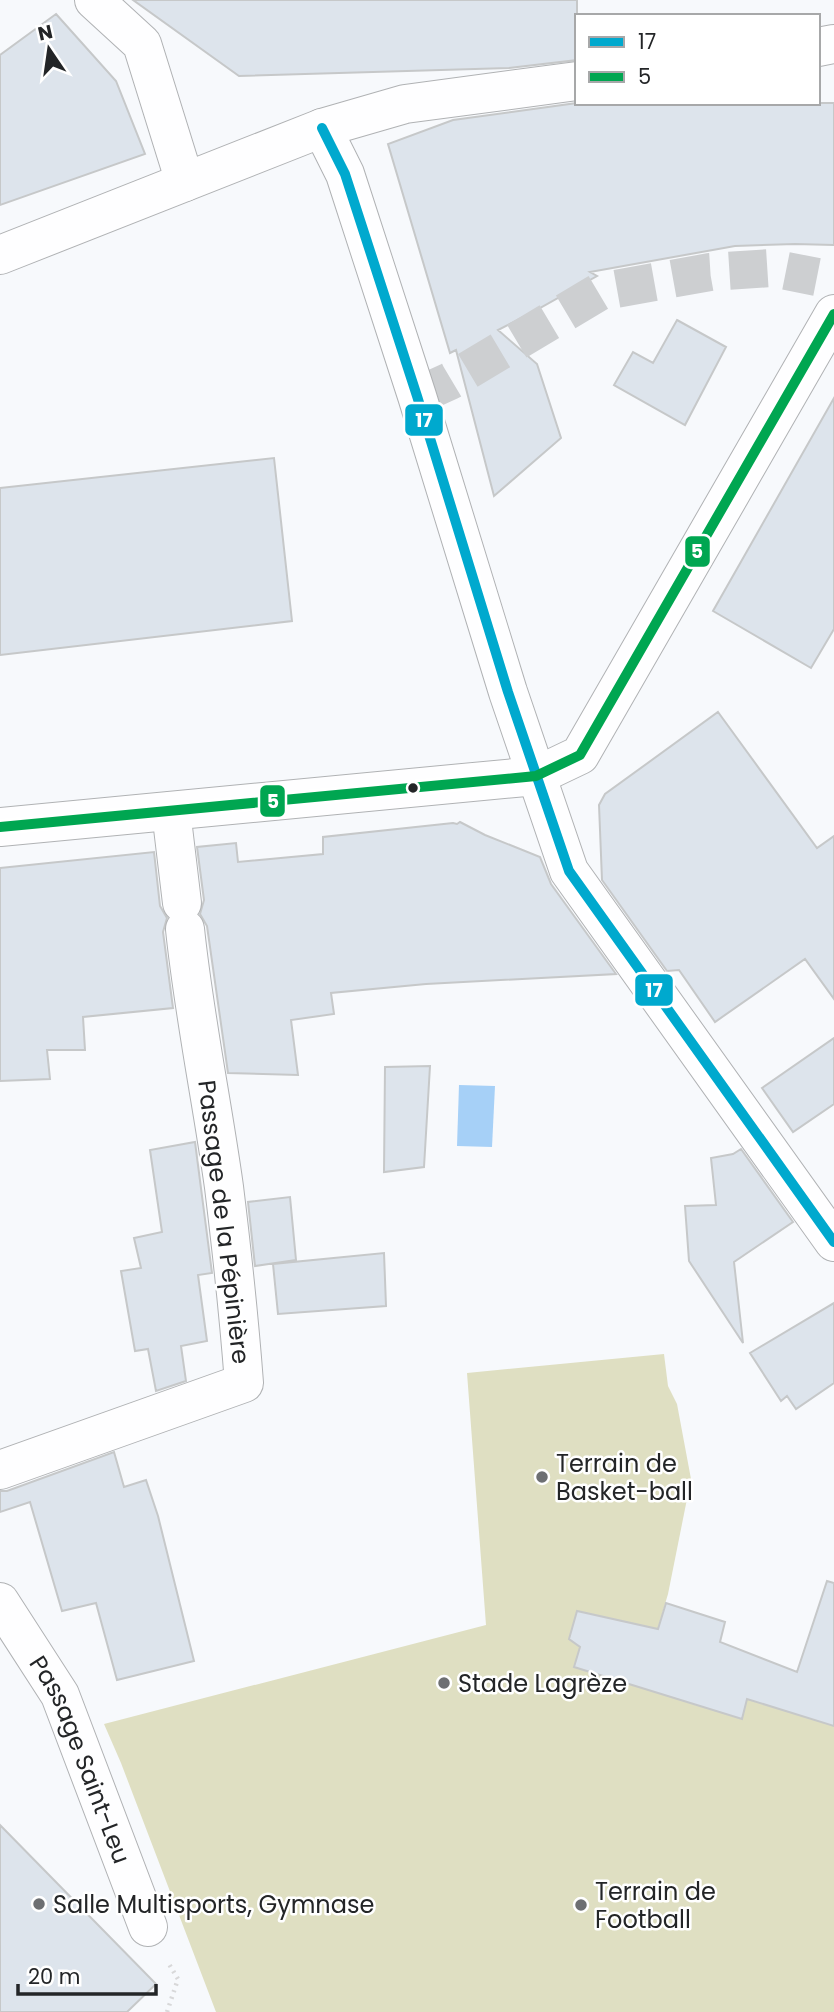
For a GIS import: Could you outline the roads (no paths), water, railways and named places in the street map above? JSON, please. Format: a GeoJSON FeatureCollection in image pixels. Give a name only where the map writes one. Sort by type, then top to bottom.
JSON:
{"type":"FeatureCollection","features":[{"type":"Feature","properties":{"kind":"street"},"geometry":{"type":"LineString","coordinates":[[94,0],[142,44],[185,182]]}},
{"type":"Feature","properties":{"kind":"street"},"geometry":{"type":"LineString","coordinates":[[0,255],[322,128],[405,104],[575,81]]}},
{"type":"Feature","properties":{"kind":"street"},"geometry":{"type":"LineString","coordinates":[[322,128],[345,174],[569,872],[834,1242]]}},
{"type":"Feature","properties":{"kind":"street"},"geometry":{"type":"LineString","coordinates":[[0,827],[536,776],[580,755],[834,314]]}},
{"type":"Feature","properties":{"kind":"street","name":"Passage de la Pépinière"},"geometry":{"type":"LineString","coordinates":[[0,1470],[244,1382],[223,1187],[196,1017],[171,811]]}},
{"type":"Feature","properties":{"kind":"street","name":"Passage Saint-Leu"},"geometry":{"type":"LineString","coordinates":[[0,1602],[60,1695],[148,1927]]}},
{"type":"Feature","properties":{"kind":"water"},"geometry":{"type":"Polygon","coordinates":[[[459,1085],[495,1086],[492,1147],[457,1146],[459,1085]]]}},
{"type":"Feature","properties":{"kind":"tunnel"},"geometry":{"type":"LineString","coordinates":[[417,396],[450,381],[599,292],[710,272],[772,268],[817,277]]}},
{"type":"Feature","properties":{"kind":"place","name":"Terrain de Basket-ball"},"geometry":{"type":"Point","coordinates":[542,1477]}},
{"type":"Feature","properties":{"kind":"place","name":"Stade Lagrèze"},"geometry":{"type":"Point","coordinates":[444,1683]}},
{"type":"Feature","properties":{"kind":"place","name":"Salle Multisports, Gymnase"},"geometry":{"type":"Point","coordinates":[39,1904]}},
{"type":"Feature","properties":{"kind":"place","name":"Terrain de Football"},"geometry":{"type":"Point","coordinates":[581,1905]}}]}
